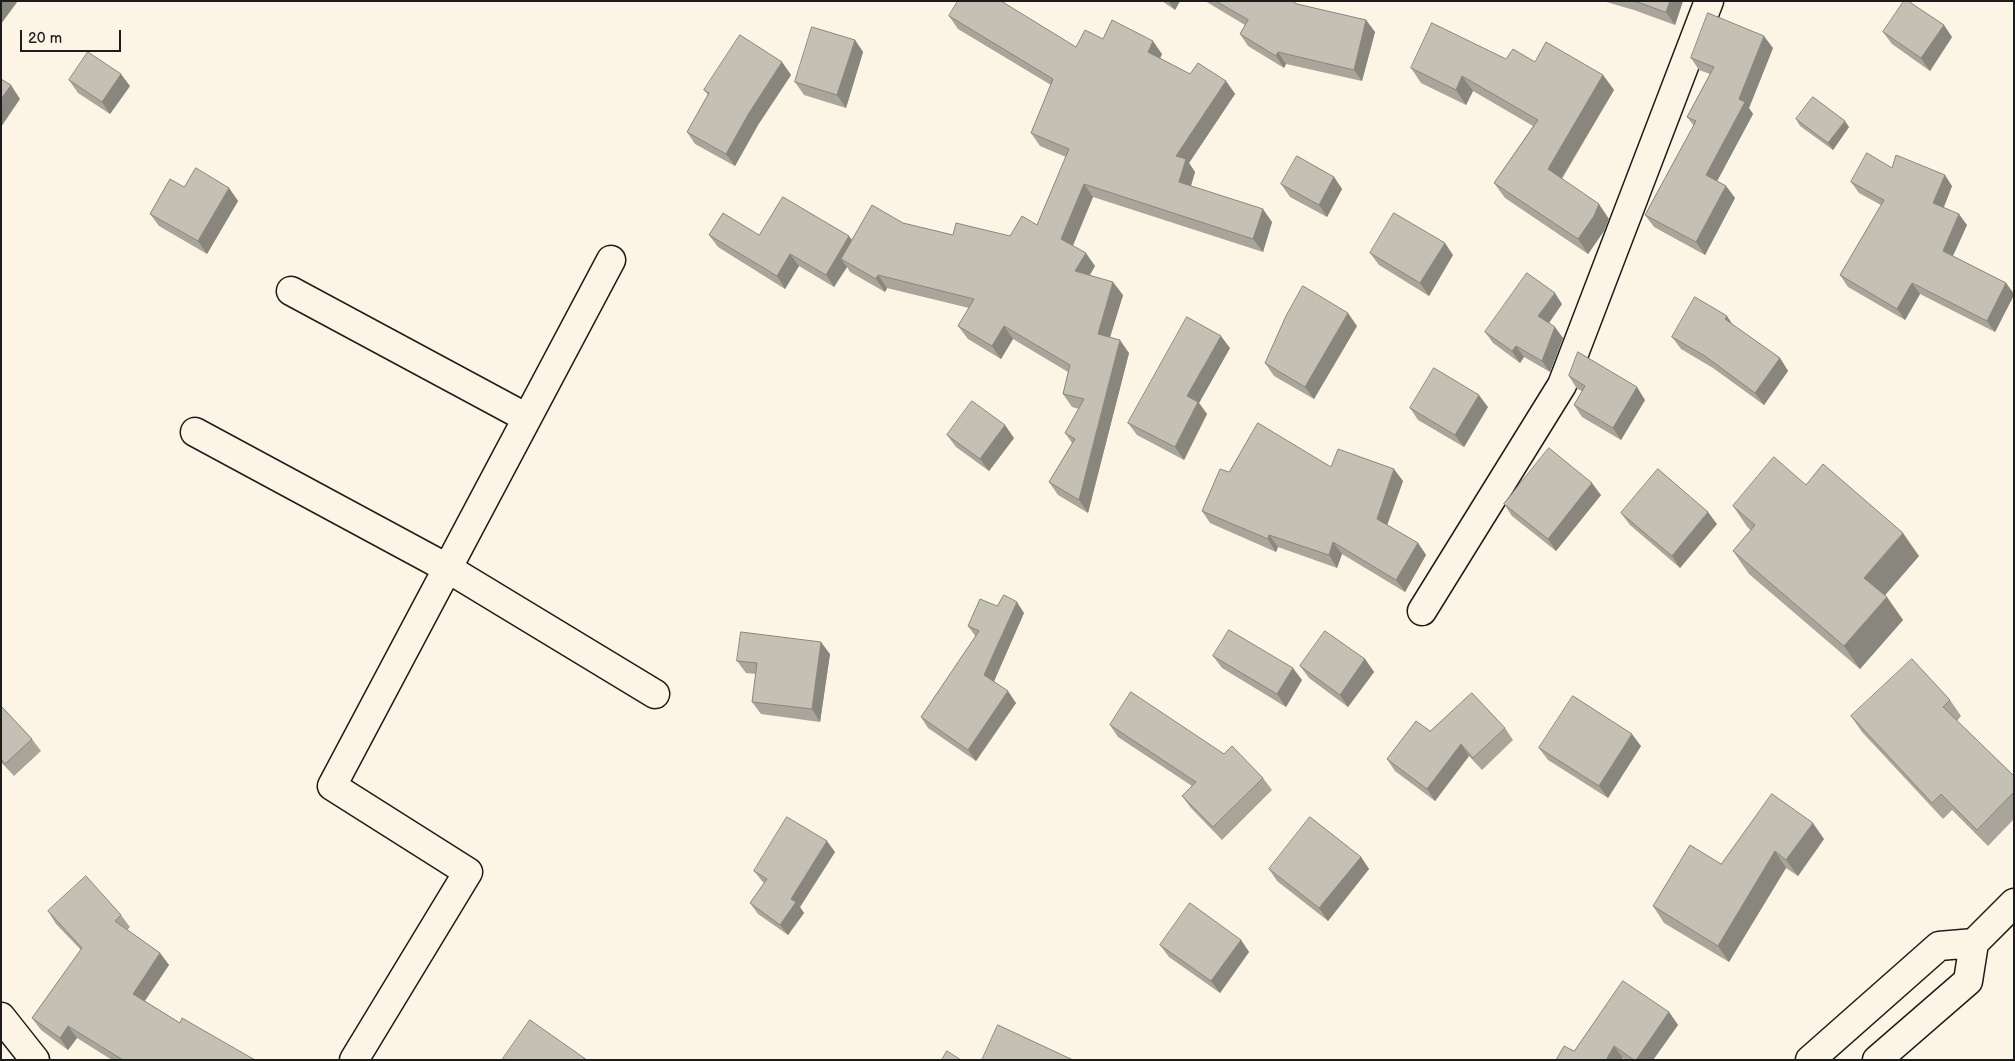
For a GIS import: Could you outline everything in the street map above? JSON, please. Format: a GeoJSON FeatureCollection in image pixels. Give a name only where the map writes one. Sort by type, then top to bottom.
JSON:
{"type":"FeatureCollection","features":[{"type":"Feature","properties":{"kind":"street"},"geometry":{"type":"LineString","coordinates":[[1422,611],[1562,385],[1709,1]]}},
{"type":"Feature","properties":{"kind":"street"},"geometry":{"type":"LineString","coordinates":[[354,1060],[468,872],[332,786],[611,260]]}},
{"type":"Feature","properties":{"kind":"street"},"geometry":{"type":"LineString","coordinates":[[291,291],[527,418]]}},
{"type":"Feature","properties":{"kind":"street"},"geometry":{"type":"LineString","coordinates":[[194,432],[448,568],[655,694]]}},
{"type":"Feature","properties":{"kind":"street"},"geometry":{"type":"LineString","coordinates":[[1810,1060],[1940,946],[1974,943],[2004,929],[2014,903]]}},
{"type":"Feature","properties":{"kind":"street"},"geometry":{"type":"LineString","coordinates":[[1877,1060],[1968,981],[1974,943]]}},
{"type":"Feature","properties":{"kind":"street"},"geometry":{"type":"LineString","coordinates":[[1,1017],[35,1060]]}},
{"type":"Feature","properties":{"kind":"building"},"geometry":{"type":"Polygon","coordinates":[[[958,1],[1001,1],[1076,47],[1085,30],[1103,39],[1112,20],[1153,41],[1148,52],[1190,74],[1198,63],[1226,81],[1176,156],[1186,159],[1179,182],[1263,209],[1253,239],[1084,184],[1061,239],[1086,253],[1075,271],[1113,282],[1098,334],[1120,340],[1079,500],[1049,482],[1075,439],[1065,433],[1084,399],[1063,394],[1070,365],[1004,326],[992,346],[958,326],[974,299],[878,275],[876,279],[841,259],[872,205],[903,223],[953,235],[956,223],[1010,236],[1022,216],[1037,225],[1069,149],[1031,133],[1053,79],[949,16],[958,1]]]}},
{"type":"Feature","properties":{"kind":"building"},"geometry":{"type":"Polygon","coordinates":[[[1216,1],[1292,1],[1297,4],[1366,20],[1354,70],[1278,52],[1276,56],[1240,34],[1248,20],[1216,1]]]}},
{"type":"Feature","properties":{"kind":"building"},"geometry":{"type":"Polygon","coordinates":[[[1635,1],[1670,1],[1666,12],[1635,1]]]}},
{"type":"Feature","properties":{"kind":"building"},"geometry":{"type":"Polygon","coordinates":[[[1904,1],[1908,1],[1944,25],[1921,58],[1883,32],[1904,1]]]}},
{"type":"Feature","properties":{"kind":"building"},"geometry":{"type":"Polygon","coordinates":[[[1708,13],[1764,36],[1739,99],[1745,102],[1706,175],[1726,186],[1696,242],[1645,215],[1696,121],[1687,117],[1714,67],[1691,58],[1708,13]]]}},
{"type":"Feature","properties":{"kind":"building"},"geometry":{"type":"Polygon","coordinates":[[[1432,23],[1506,59],[1513,49],[1535,62],[1546,42],[1603,75],[1548,169],[1599,204],[1594,216],[1578,239],[1494,183],[1538,120],[1462,76],[1456,90],[1411,68],[1432,23]]]}},
{"type":"Feature","properties":{"kind":"building"},"geometry":{"type":"Polygon","coordinates":[[[812,27],[855,40],[837,95],[795,82],[812,27]]]}},
{"type":"Feature","properties":{"kind":"building"},"geometry":{"type":"Polygon","coordinates":[[[740,35],[782,62],[749,113],[726,154],[687,132],[709,93],[704,90],[740,35]]]}},
{"type":"Feature","properties":{"kind":"building"},"geometry":{"type":"Polygon","coordinates":[[[88,52],[121,74],[102,102],[69,80],[88,52]]]}},
{"type":"Feature","properties":{"kind":"building"},"geometry":{"type":"Polygon","coordinates":[[[1,79],[11,85],[1,99],[1,79]]]}},
{"type":"Feature","properties":{"kind":"building"},"geometry":{"type":"Polygon","coordinates":[[[1813,97],[1845,121],[1828,143],[1796,119],[1813,97]]]}},
{"type":"Feature","properties":{"kind":"building"},"geometry":{"type":"Polygon","coordinates":[[[1867,153],[1892,168],[1896,155],[1945,175],[1933,203],[1959,214],[1943,251],[2006,283],[1987,321],[1912,283],[1897,309],[1840,275],[1884,200],[1851,182],[1867,153]]]}},
{"type":"Feature","properties":{"kind":"building"},"geometry":{"type":"Polygon","coordinates":[[[1297,156],[1334,177],[1319,205],[1281,184],[1297,156]]]}},
{"type":"Feature","properties":{"kind":"building"},"geometry":{"type":"Polygon","coordinates":[[[196,168],[229,188],[198,241],[150,214],[170,179],[184,187],[196,168]]]}},
{"type":"Feature","properties":{"kind":"building"},"geometry":{"type":"Polygon","coordinates":[[[783,197],[849,236],[826,275],[790,254],[777,276],[709,235],[723,213],[759,235],[783,197]]]}},
{"type":"Feature","properties":{"kind":"building"},"geometry":{"type":"Polygon","coordinates":[[[1394,213],[1445,243],[1420,283],[1370,253],[1394,213]]]}},
{"type":"Feature","properties":{"kind":"building"},"geometry":{"type":"Polygon","coordinates":[[[1527,273],[1555,293],[1538,316],[1555,327],[1542,361],[1516,346],[1512,351],[1485,332],[1527,273]]]}},
{"type":"Feature","properties":{"kind":"building"},"geometry":{"type":"Polygon","coordinates":[[[1303,286],[1348,313],[1305,387],[1265,363],[1286,316],[1303,286]]]}},
{"type":"Feature","properties":{"kind":"building"},"geometry":{"type":"Polygon","coordinates":[[[1695,297],[1727,316],[1725,319],[1780,358],[1755,393],[1705,356],[1672,337],[1695,297]]]}},
{"type":"Feature","properties":{"kind":"building"},"geometry":{"type":"Polygon","coordinates":[[[1187,317],[1221,336],[1187,396],[1198,402],[1175,447],[1128,423],[1187,317]]]}},
{"type":"Feature","properties":{"kind":"building"},"geometry":{"type":"Polygon","coordinates":[[[1578,352],[1637,387],[1613,428],[1574,405],[1585,386],[1569,376],[1578,352]]]}},
{"type":"Feature","properties":{"kind":"building"},"geometry":{"type":"Polygon","coordinates":[[[1434,368],[1479,395],[1455,435],[1410,408],[1434,368]]]}},
{"type":"Feature","properties":{"kind":"building"},"geometry":{"type":"Polygon","coordinates":[[[972,401],[1005,425],[980,459],[947,435],[972,401]]]}},
{"type":"Feature","properties":{"kind":"building"},"geometry":{"type":"Polygon","coordinates":[[[1258,423],[1331,467],[1338,449],[1394,469],[1377,519],[1418,543],[1396,580],[1333,542],[1329,555],[1269,535],[1268,539],[1202,511],[1220,469],[1229,472],[1258,423]]]}},
{"type":"Feature","properties":{"kind":"building"},"geometry":{"type":"Polygon","coordinates":[[[1549,448],[1592,483],[1548,539],[1504,504],[1549,448]]]}},
{"type":"Feature","properties":{"kind":"building"},"geometry":{"type":"Polygon","coordinates":[[[1774,457],[1806,485],[1823,464],[1903,533],[1864,578],[1887,597],[1844,646],[1733,551],[1755,525],[1733,506],[1774,457]]]}},
{"type":"Feature","properties":{"kind":"building"},"geometry":{"type":"Polygon","coordinates":[[[1658,469],[1708,512],[1672,556],[1621,513],[1658,469]]]}},
{"type":"Feature","properties":{"kind":"building"},"geometry":{"type":"Polygon","coordinates":[[[1004,595],[1017,602],[984,675],[1008,691],[968,750],[921,717],[979,631],[968,626],[980,599],[997,606],[1004,595]]]}},
{"type":"Feature","properties":{"kind":"building"},"geometry":{"type":"Polygon","coordinates":[[[1229,630],[1293,668],[1277,694],[1213,656],[1229,630]]]}},
{"type":"Feature","properties":{"kind":"building"},"geometry":{"type":"Polygon","coordinates":[[[1325,631],[1365,659],[1340,695],[1300,666],[1325,631]]]}},
{"type":"Feature","properties":{"kind":"building"},"geometry":{"type":"Polygon","coordinates":[[[741,632],[821,642],[812,709],[752,702],[757,663],[737,661],[741,632]]]}},
{"type":"Feature","properties":{"kind":"building"},"geometry":{"type":"Polygon","coordinates":[[[1912,659],[1950,700],[1943,707],[2014,776],[2014,792],[1977,830],[1941,794],[1932,803],[1851,716],[1912,659]]]}},
{"type":"Feature","properties":{"kind":"building"},"geometry":{"type":"Polygon","coordinates":[[[1131,692],[1224,754],[1232,746],[1263,778],[1213,827],[1182,796],[1196,782],[1110,725],[1131,692]]]}},
{"type":"Feature","properties":{"kind":"building"},"geometry":{"type":"Polygon","coordinates":[[[1472,693],[1505,728],[1473,758],[1461,744],[1427,789],[1387,759],[1416,721],[1430,731],[1472,693]]]}},
{"type":"Feature","properties":{"kind":"building"},"geometry":{"type":"Polygon","coordinates":[[[1573,696],[1632,734],[1599,786],[1539,748],[1573,696]]]}},
{"type":"Feature","properties":{"kind":"building"},"geometry":{"type":"Polygon","coordinates":[[[1,706],[32,739],[5,764],[1,759],[1,706]]]}},
{"type":"Feature","properties":{"kind":"building"},"geometry":{"type":"Polygon","coordinates":[[[1772,794],[1813,823],[1786,860],[1775,851],[1718,946],[1653,906],[1690,845],[1721,864],[1772,794]]]}},
{"type":"Feature","properties":{"kind":"building"},"geometry":{"type":"Polygon","coordinates":[[[787,817],[827,841],[791,899],[796,902],[780,925],[750,903],[767,879],[754,871],[787,817]]]}},
{"type":"Feature","properties":{"kind":"building"},"geometry":{"type":"Polygon","coordinates":[[[1310,817],[1361,857],[1319,908],[1269,869],[1310,817]]]}},
{"type":"Feature","properties":{"kind":"building"},"geometry":{"type":"Polygon","coordinates":[[[86,876],[121,915],[115,921],[160,953],[133,994],[180,1023],[182,1018],[255,1060],[123,1060],[68,1026],[60,1038],[32,1018],[82,948],[48,911],[86,876]]]}},
{"type":"Feature","properties":{"kind":"building"},"geometry":{"type":"Polygon","coordinates":[[[1190,903],[1241,940],[1211,981],[1160,945],[1190,903]]]}},
{"type":"Feature","properties":{"kind":"building"},"geometry":{"type":"Polygon","coordinates":[[[1623,981],[1669,1012],[1636,1060],[1614,1046],[1606,1060],[1556,1060],[1564,1046],[1574,1051],[1623,981]]]}},
{"type":"Feature","properties":{"kind":"building"},"geometry":{"type":"Polygon","coordinates":[[[530,1020],[587,1060],[502,1060],[530,1020]]]}},
{"type":"Feature","properties":{"kind":"building"},"geometry":{"type":"Polygon","coordinates":[[[998,1025],[1073,1060],[982,1060],[998,1025]]]}},
{"type":"Feature","properties":{"kind":"building"},"geometry":{"type":"Polygon","coordinates":[[[947,1051],[961,1060],[942,1060],[947,1051]]]}}]}
